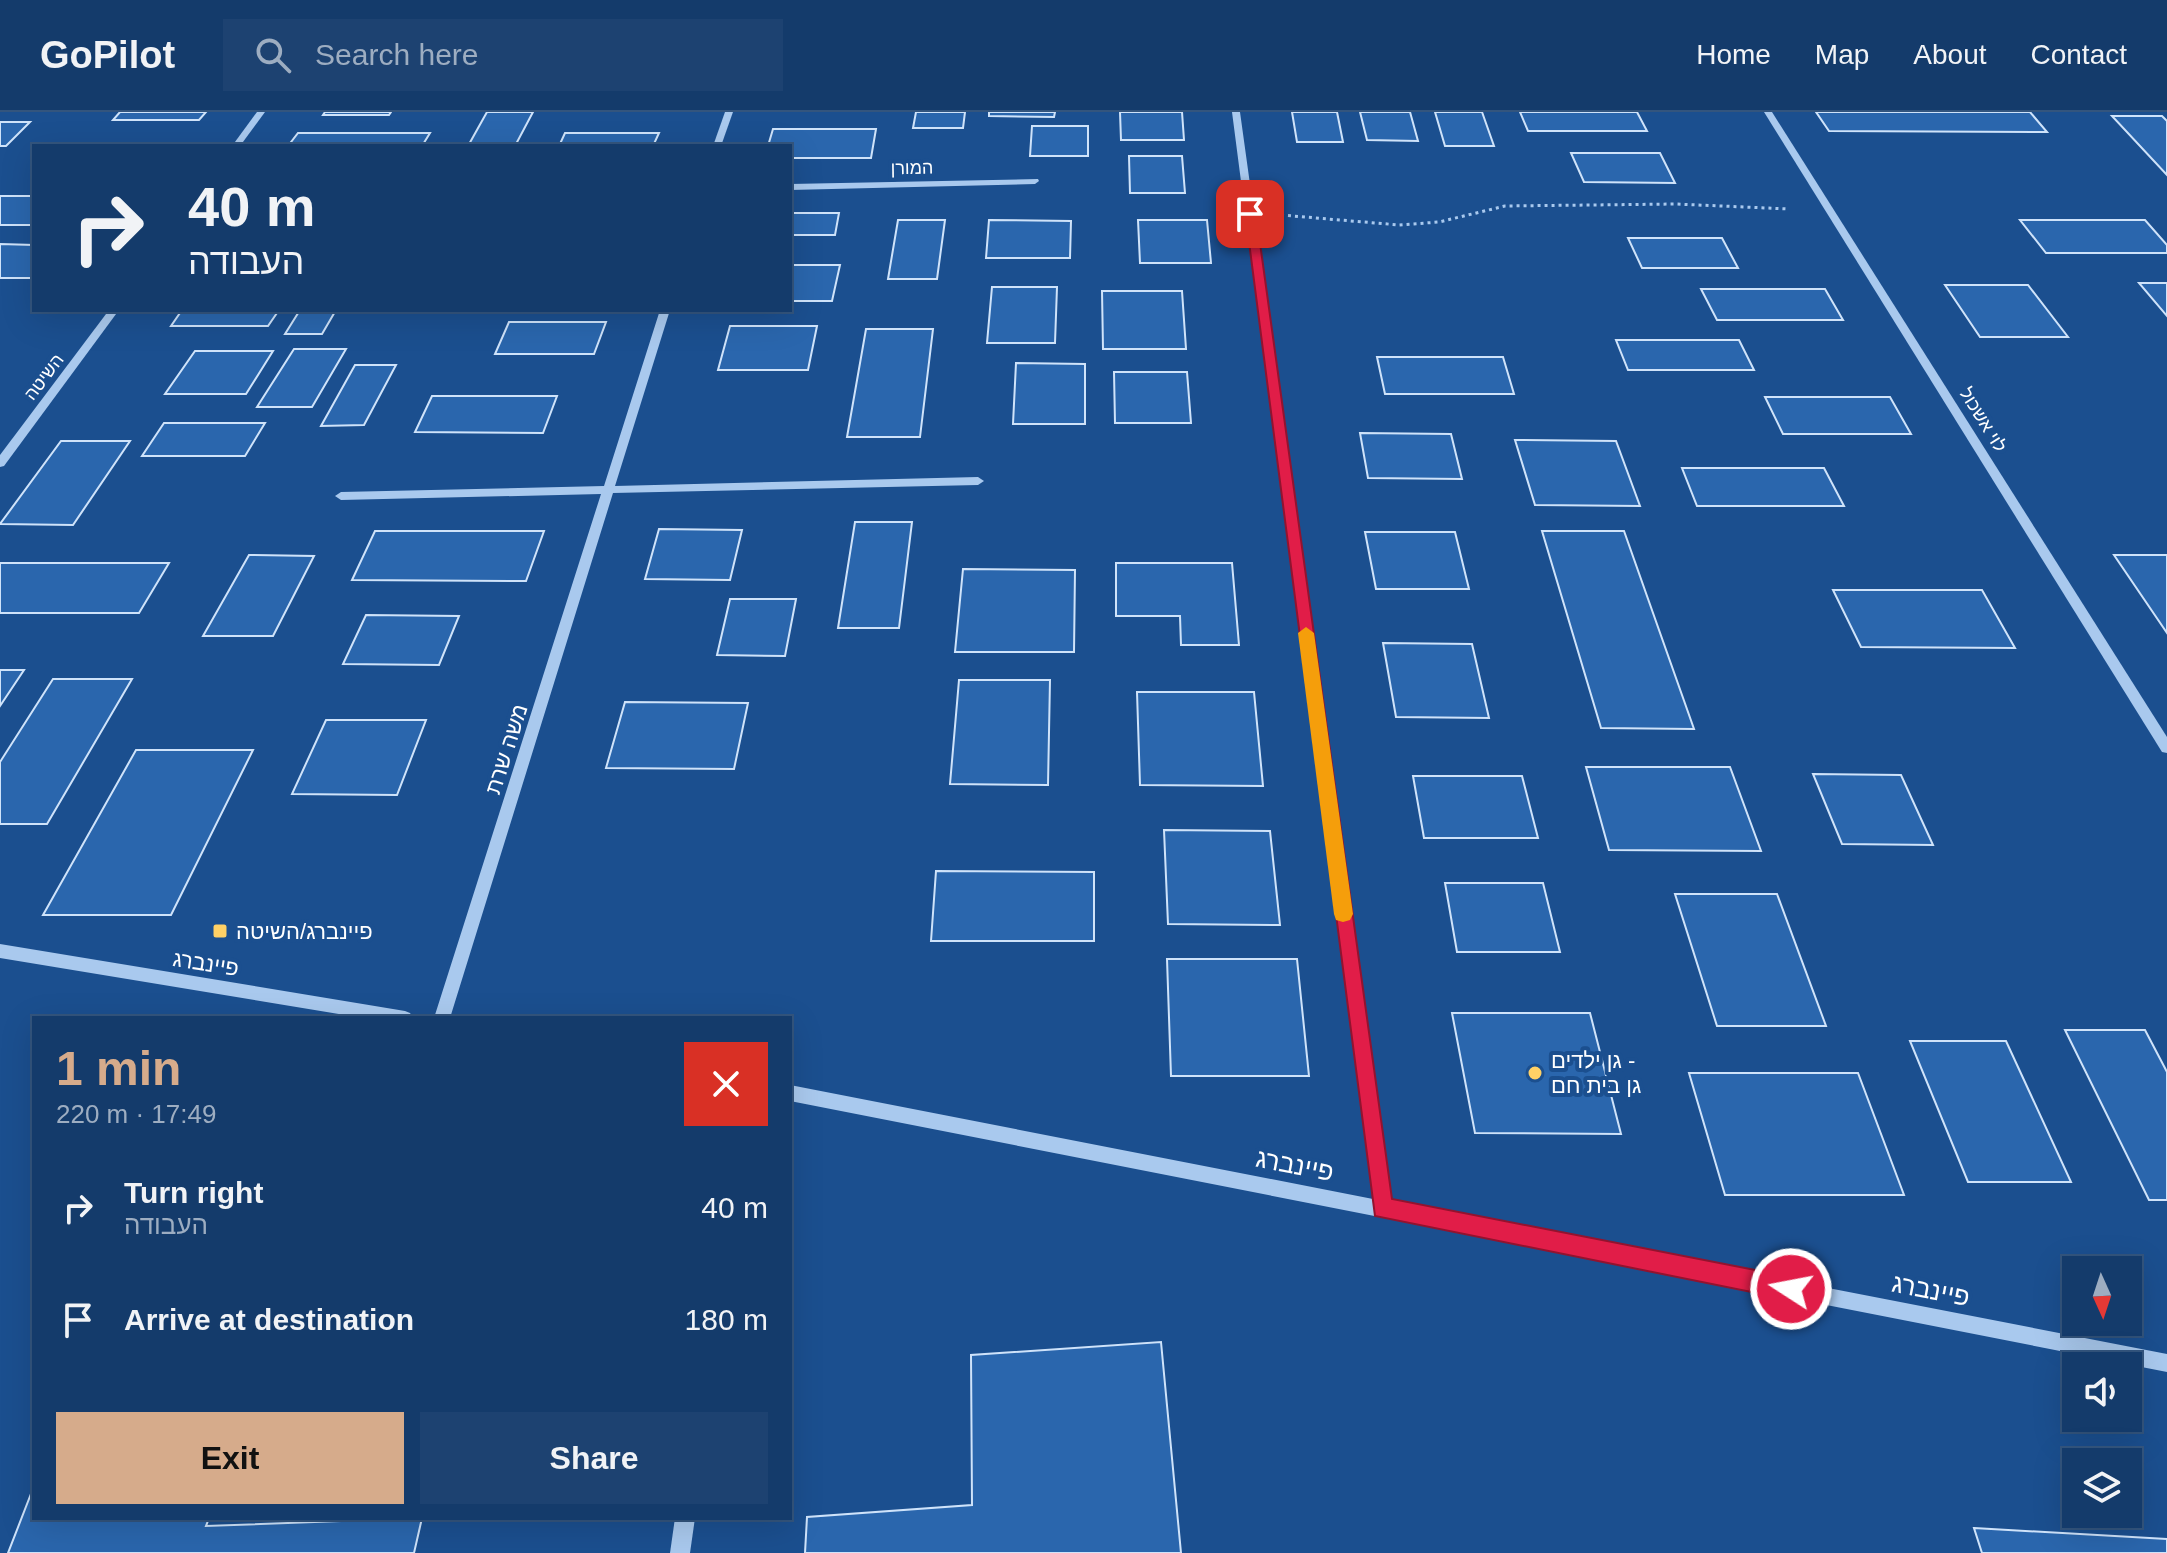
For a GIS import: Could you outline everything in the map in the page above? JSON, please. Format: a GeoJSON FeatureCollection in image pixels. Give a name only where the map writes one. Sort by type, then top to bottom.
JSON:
{"type":"FeatureCollection","features":[{"type":"Feature","properties":{"kind":"street"},"geometry":{"type":"LineString","coordinates":[[237,144],[261,112]]}},
{"type":"Feature","properties":{"kind":"street"},"geometry":{"type":"LineString","coordinates":[[718,144],[729,112]]}},
{"type":"Feature","properties":{"kind":"street"},"geometry":{"type":"LineString","coordinates":[[1236,112],[1383,1209]]}},
{"type":"Feature","properties":{"kind":"street","name":"לוי אשכול"},"geometry":{"type":"LineString","coordinates":[[1768,112],[2167,748]]}},
{"type":"Feature","properties":{"kind":"street","name":"המורן"},"geometry":{"type":"LineString","coordinates":[[792,187],[1035,181]]}},
{"type":"Feature","properties":{"kind":"street","name":"השיטה"},"geometry":{"type":"LineString","coordinates":[[0,463],[113,312]]}},
{"type":"Feature","properties":{"kind":"street","name":"משה שרת"},"geometry":{"type":"LineString","coordinates":[[443,1016],[664,312]]}},
{"type":"Feature","properties":{"kind":"street"},"geometry":{"type":"LineString","coordinates":[[341,496],[978,481]]}},
{"type":"Feature","properties":{"kind":"street","name":"פיינברג"},"geometry":{"type":"LineString","coordinates":[[0,951],[393,1016]]}},
{"type":"Feature","properties":{"kind":"street","name":"פיינברג"},"geometry":{"type":"LineString","coordinates":[[792,1093],[2167,1363]]}},
{"type":"Feature","properties":{"kind":"street"},"geometry":{"type":"LineString","coordinates":[[680,1553],[685,1520]]}},
{"type":"Feature","properties":{"kind":"path"},"geometry":{"type":"LineString","coordinates":[[1250,214],[1399,225],[1439,222],[1505,206],[1676,204],[1830,210]]}},
{"type":"Feature","properties":{"kind":"building"},"geometry":{"type":"Polygon","coordinates":[[[120,112],[206,112],[199,120],[113,120],[120,112]]]}},
{"type":"Feature","properties":{"kind":"building"},"geometry":{"type":"Polygon","coordinates":[[[325,112],[391,112],[389,115],[323,115],[325,112]]]}},
{"type":"Feature","properties":{"kind":"building"},"geometry":{"type":"Polygon","coordinates":[[[487,112],[533,112],[516,144],[469,144],[487,112]]]}},
{"type":"Feature","properties":{"kind":"building"},"geometry":{"type":"Polygon","coordinates":[[[916,112],[965,112],[963,128],[913,128],[916,112]]]}},
{"type":"Feature","properties":{"kind":"building"},"geometry":{"type":"Polygon","coordinates":[[[989,112],[1055,112],[1054,117],[989,116],[989,112]]]}},
{"type":"Feature","properties":{"kind":"building"},"geometry":{"type":"Polygon","coordinates":[[[1120,112],[1182,112],[1184,140],[1121,140],[1120,112]]]}},
{"type":"Feature","properties":{"kind":"building"},"geometry":{"type":"Polygon","coordinates":[[[1292,112],[1337,112],[1343,142],[1297,142],[1292,112]]]}},
{"type":"Feature","properties":{"kind":"building"},"geometry":{"type":"Polygon","coordinates":[[[1360,112],[1410,112],[1418,141],[1367,140],[1360,112]]]}},
{"type":"Feature","properties":{"kind":"building"},"geometry":{"type":"Polygon","coordinates":[[[1435,112],[1482,112],[1494,146],[1445,146],[1435,112]]]}},
{"type":"Feature","properties":{"kind":"building"},"geometry":{"type":"Polygon","coordinates":[[[1520,112],[1637,112],[1647,131],[1528,131],[1520,112]]]}},
{"type":"Feature","properties":{"kind":"building"},"geometry":{"type":"Polygon","coordinates":[[[1816,112],[2030,112],[2047,132],[1829,131],[1816,112]]]}},
{"type":"Feature","properties":{"kind":"building"},"geometry":{"type":"Polygon","coordinates":[[[2112,116],[2162,116],[2167,121],[2167,175],[2112,116]]]}},
{"type":"Feature","properties":{"kind":"building"},"geometry":{"type":"Polygon","coordinates":[[[0,122],[30,122],[6,146],[0,146],[0,122]]]}},
{"type":"Feature","properties":{"kind":"building"},"geometry":{"type":"Polygon","coordinates":[[[1032,126],[1088,126],[1088,156],[1030,156],[1032,126]]]}},
{"type":"Feature","properties":{"kind":"building"},"geometry":{"type":"Polygon","coordinates":[[[773,129],[876,129],[871,158],[792,158],[792,144],[769,144],[773,129]]]}},
{"type":"Feature","properties":{"kind":"building"},"geometry":{"type":"Polygon","coordinates":[[[298,133],[430,133],[423,144],[290,144],[298,133]]]}},
{"type":"Feature","properties":{"kind":"building"},"geometry":{"type":"Polygon","coordinates":[[[565,133],[659,133],[654,144],[560,144],[565,133]]]}},
{"type":"Feature","properties":{"kind":"building"},"geometry":{"type":"Polygon","coordinates":[[[1571,153],[1660,153],[1675,183],[1584,182],[1571,153]]]}},
{"type":"Feature","properties":{"kind":"building"},"geometry":{"type":"Polygon","coordinates":[[[1129,156],[1182,156],[1185,193],[1130,193],[1129,156]]]}},
{"type":"Feature","properties":{"kind":"building"},"geometry":{"type":"Polygon","coordinates":[[[0,196],[32,196],[32,225],[0,225],[0,196]]]}},
{"type":"Feature","properties":{"kind":"building"},"geometry":{"type":"Polygon","coordinates":[[[792,213],[839,213],[835,235],[792,235],[792,213]]]}},
{"type":"Feature","properties":{"kind":"building"},"geometry":{"type":"Polygon","coordinates":[[[898,220],[945,220],[937,279],[888,279],[898,220]]]}},
{"type":"Feature","properties":{"kind":"building"},"geometry":{"type":"Polygon","coordinates":[[[989,220],[1071,221],[1070,258],[986,258],[989,220]]]}},
{"type":"Feature","properties":{"kind":"building"},"geometry":{"type":"Polygon","coordinates":[[[1138,220],[1207,220],[1211,263],[1140,263],[1138,220]]]}},
{"type":"Feature","properties":{"kind":"building"},"geometry":{"type":"Polygon","coordinates":[[[2020,220],[2145,220],[2167,245],[2167,253],[2046,253],[2020,220]]]}},
{"type":"Feature","properties":{"kind":"building"},"geometry":{"type":"Polygon","coordinates":[[[1628,238],[1722,238],[1738,268],[1642,268],[1628,238]]]}},
{"type":"Feature","properties":{"kind":"building"},"geometry":{"type":"Polygon","coordinates":[[[0,244],[32,245],[32,278],[0,278],[0,244]]]}},
{"type":"Feature","properties":{"kind":"building"},"geometry":{"type":"Polygon","coordinates":[[[792,265],[840,265],[832,301],[792,301],[792,265]]]}},
{"type":"Feature","properties":{"kind":"building"},"geometry":{"type":"Polygon","coordinates":[[[2139,283],[2167,283],[2167,316],[2139,283]]]}},
{"type":"Feature","properties":{"kind":"building"},"geometry":{"type":"Polygon","coordinates":[[[1945,285],[2028,285],[2068,337],[1980,337],[1945,285]]]}},
{"type":"Feature","properties":{"kind":"building"},"geometry":{"type":"Polygon","coordinates":[[[992,287],[1057,287],[1055,343],[987,343],[992,287]]]}},
{"type":"Feature","properties":{"kind":"building"},"geometry":{"type":"Polygon","coordinates":[[[1701,289],[1825,289],[1843,320],[1717,320],[1701,289]]]}},
{"type":"Feature","properties":{"kind":"building"},"geometry":{"type":"Polygon","coordinates":[[[1102,291],[1182,291],[1186,349],[1103,349],[1102,291]]]}},
{"type":"Feature","properties":{"kind":"building"},"geometry":{"type":"Polygon","coordinates":[[[181,312],[278,312],[268,326],[171,326],[181,312]]]}},
{"type":"Feature","properties":{"kind":"building"},"geometry":{"type":"Polygon","coordinates":[[[299,312],[335,312],[322,334],[285,334],[299,312]]]}},
{"type":"Feature","properties":{"kind":"building"},"geometry":{"type":"Polygon","coordinates":[[[509,322],[606,322],[594,354],[495,354],[509,322]]]}},
{"type":"Feature","properties":{"kind":"building"},"geometry":{"type":"Polygon","coordinates":[[[730,326],[817,326],[808,370],[718,370],[730,326]]]}},
{"type":"Feature","properties":{"kind":"building"},"geometry":{"type":"Polygon","coordinates":[[[866,329],[933,329],[920,437],[847,437],[866,329]]]}},
{"type":"Feature","properties":{"kind":"building"},"geometry":{"type":"Polygon","coordinates":[[[1616,340],[1739,340],[1754,370],[1628,370],[1616,340]]]}},
{"type":"Feature","properties":{"kind":"building"},"geometry":{"type":"Polygon","coordinates":[[[294,349],[346,349],[312,407],[257,407],[294,349]]]}},
{"type":"Feature","properties":{"kind":"building"},"geometry":{"type":"Polygon","coordinates":[[[195,351],[273,351],[246,394],[165,394],[195,351]]]}},
{"type":"Feature","properties":{"kind":"building"},"geometry":{"type":"Polygon","coordinates":[[[1377,357],[1503,357],[1514,394],[1385,394],[1377,357]]]}},
{"type":"Feature","properties":{"kind":"building"},"geometry":{"type":"Polygon","coordinates":[[[1016,363],[1085,364],[1085,424],[1013,424],[1016,363]]]}},
{"type":"Feature","properties":{"kind":"building"},"geometry":{"type":"Polygon","coordinates":[[[355,365],[396,365],[364,425],[321,426],[355,365]]]}},
{"type":"Feature","properties":{"kind":"building"},"geometry":{"type":"Polygon","coordinates":[[[1114,372],[1187,372],[1191,423],[1115,423],[1114,372]]]}},
{"type":"Feature","properties":{"kind":"building"},"geometry":{"type":"Polygon","coordinates":[[[432,396],[557,396],[543,433],[415,432],[432,396]]]}},
{"type":"Feature","properties":{"kind":"building"},"geometry":{"type":"Polygon","coordinates":[[[1765,397],[1890,397],[1911,434],[1783,434],[1765,397]]]}},
{"type":"Feature","properties":{"kind":"building"},"geometry":{"type":"Polygon","coordinates":[[[164,423],[265,423],[245,456],[142,456],[164,423]]]}},
{"type":"Feature","properties":{"kind":"building"},"geometry":{"type":"Polygon","coordinates":[[[1360,433],[1451,434],[1462,479],[1368,478],[1360,433]]]}},
{"type":"Feature","properties":{"kind":"building"},"geometry":{"type":"Polygon","coordinates":[[[1515,440],[1616,441],[1640,506],[1535,505],[1515,440]]]}},
{"type":"Feature","properties":{"kind":"building"},"geometry":{"type":"Polygon","coordinates":[[[61,441],[130,441],[73,525],[0,524],[61,441]]]}},
{"type":"Feature","properties":{"kind":"building"},"geometry":{"type":"Polygon","coordinates":[[[1682,468],[1824,468],[1844,506],[1697,506],[1682,468]]]}},
{"type":"Feature","properties":{"kind":"building"},"geometry":{"type":"Polygon","coordinates":[[[855,522],[912,522],[899,628],[838,628],[855,522]]]}},
{"type":"Feature","properties":{"kind":"building"},"geometry":{"type":"Polygon","coordinates":[[[659,529],[742,530],[730,580],[645,579],[659,529]]]}},
{"type":"Feature","properties":{"kind":"building"},"geometry":{"type":"Polygon","coordinates":[[[375,531],[544,531],[526,581],[352,580],[375,531]]]}},
{"type":"Feature","properties":{"kind":"building"},"geometry":{"type":"Polygon","coordinates":[[[1542,531],[1624,531],[1694,729],[1601,728],[1542,531]]]}},
{"type":"Feature","properties":{"kind":"building"},"geometry":{"type":"Polygon","coordinates":[[[1365,532],[1455,532],[1469,589],[1376,589],[1365,532]]]}},
{"type":"Feature","properties":{"kind":"building"},"geometry":{"type":"Polygon","coordinates":[[[249,555],[314,556],[273,636],[203,636],[249,555]]]}},
{"type":"Feature","properties":{"kind":"building"},"geometry":{"type":"Polygon","coordinates":[[[2114,555],[2167,555],[2167,633],[2114,555]]]}},
{"type":"Feature","properties":{"kind":"building"},"geometry":{"type":"Polygon","coordinates":[[[0,563],[169,563],[139,613],[0,613],[0,563]]]}},
{"type":"Feature","properties":{"kind":"building"},"geometry":{"type":"Polygon","coordinates":[[[1116,563],[1232,563],[1239,645],[1181,645],[1180,616],[1116,616],[1116,563]]]}},
{"type":"Feature","properties":{"kind":"building"},"geometry":{"type":"Polygon","coordinates":[[[963,569],[1075,570],[1074,652],[955,652],[963,569]]]}},
{"type":"Feature","properties":{"kind":"building"},"geometry":{"type":"Polygon","coordinates":[[[1833,590],[1982,590],[2015,648],[1861,647],[1833,590]]]}},
{"type":"Feature","properties":{"kind":"building"},"geometry":{"type":"Polygon","coordinates":[[[730,599],[796,599],[785,656],[717,655],[730,599]]]}},
{"type":"Feature","properties":{"kind":"building"},"geometry":{"type":"Polygon","coordinates":[[[366,615],[459,616],[439,665],[343,664],[366,615]]]}},
{"type":"Feature","properties":{"kind":"building"},"geometry":{"type":"Polygon","coordinates":[[[1383,643],[1472,644],[1489,718],[1396,717],[1383,643]]]}},
{"type":"Feature","properties":{"kind":"building"},"geometry":{"type":"Polygon","coordinates":[[[0,670],[24,670],[0,706],[0,670]]]}},
{"type":"Feature","properties":{"kind":"building"},"geometry":{"type":"Polygon","coordinates":[[[53,679],[132,679],[47,824],[0,824],[0,762],[53,679]]]}},
{"type":"Feature","properties":{"kind":"building"},"geometry":{"type":"Polygon","coordinates":[[[959,680],[1050,680],[1048,785],[950,784],[959,680]]]}},
{"type":"Feature","properties":{"kind":"building"},"geometry":{"type":"Polygon","coordinates":[[[1137,692],[1254,692],[1263,786],[1140,785],[1137,692]]]}},
{"type":"Feature","properties":{"kind":"building"},"geometry":{"type":"Polygon","coordinates":[[[625,702],[748,703],[734,769],[606,768],[625,702]]]}},
{"type":"Feature","properties":{"kind":"building"},"geometry":{"type":"Polygon","coordinates":[[[326,720],[426,720],[397,795],[292,794],[326,720]]]}},
{"type":"Feature","properties":{"kind":"building"},"geometry":{"type":"Polygon","coordinates":[[[136,750],[253,750],[171,915],[43,915],[136,750]]]}},
{"type":"Feature","properties":{"kind":"building"},"geometry":{"type":"Polygon","coordinates":[[[1586,767],[1730,767],[1761,851],[1609,850],[1586,767]]]}},
{"type":"Feature","properties":{"kind":"building"},"geometry":{"type":"Polygon","coordinates":[[[1813,774],[1901,775],[1933,845],[1842,844],[1813,774]]]}},
{"type":"Feature","properties":{"kind":"building"},"geometry":{"type":"Polygon","coordinates":[[[1413,776],[1522,776],[1538,838],[1424,838],[1413,776]]]}},
{"type":"Feature","properties":{"kind":"building"},"geometry":{"type":"Polygon","coordinates":[[[1164,830],[1270,831],[1280,925],[1168,924],[1164,830]]]}},
{"type":"Feature","properties":{"kind":"building"},"geometry":{"type":"Polygon","coordinates":[[[936,871],[1094,872],[1094,941],[931,941],[936,871]]]}},
{"type":"Feature","properties":{"kind":"building"},"geometry":{"type":"Polygon","coordinates":[[[1445,883],[1543,883],[1560,952],[1457,952],[1445,883]]]}},
{"type":"Feature","properties":{"kind":"building"},"geometry":{"type":"Polygon","coordinates":[[[1675,894],[1777,894],[1826,1026],[1717,1026],[1675,894]]]}},
{"type":"Feature","properties":{"kind":"building"},"geometry":{"type":"Polygon","coordinates":[[[1167,959],[1297,959],[1309,1076],[1171,1076],[1167,959]]]}},
{"type":"Feature","properties":{"kind":"building","name":"גן ילדים - גן בית חם"},"geometry":{"type":"Polygon","coordinates":[[[1452,1013],[1590,1013],[1621,1134],[1475,1133],[1452,1013]]]}},
{"type":"Feature","properties":{"kind":"building"},"geometry":{"type":"Polygon","coordinates":[[[2065,1030],[2145,1030],[2167,1072],[2167,1200],[2149,1200],[2065,1030]]]}},
{"type":"Feature","properties":{"kind":"building"},"geometry":{"type":"Polygon","coordinates":[[[1910,1041],[2006,1041],[2071,1182],[1968,1182],[1910,1041]]]}},
{"type":"Feature","properties":{"kind":"building"},"geometry":{"type":"Polygon","coordinates":[[[1689,1073],[1858,1073],[1904,1195],[1725,1195],[1689,1073]]]}},
{"type":"Feature","properties":{"kind":"building"},"geometry":{"type":"Polygon","coordinates":[[[1161,1342],[1181,1553],[805,1553],[807,1517],[972,1505],[971,1355],[1161,1342]]]}},
{"type":"Feature","properties":{"kind":"building"},"geometry":{"type":"Polygon","coordinates":[[[32,1491],[32,1520],[208,1520],[206,1526],[422,1520],[414,1553],[8,1553],[32,1491]]]}},
{"type":"Feature","properties":{"kind":"building"},"geometry":{"type":"Polygon","coordinates":[[[1974,1528],[2167,1539],[2167,1553],[1982,1553],[1974,1528]]]}},
{"type":"Feature","properties":{"kind":"slow traffic"},"geometry":{"type":"LineString","coordinates":[[1306,633],[1343,914]]}},
{"type":"Feature","properties":{"kind":"place","name":"פיינברג/השיטה"},"geometry":{"type":"Point","coordinates":[220,931]}},
{"type":"Feature","properties":{"kind":"place","name":"גן ילדים - גן בית חם"},"geometry":{"type":"Point","coordinates":[1535,1073]}},
{"type":"Feature","properties":{"kind":"route"},"geometry":{"type":"LineString","coordinates":[[1250,214],[1383,1209],[1791,1289]]}}]}
